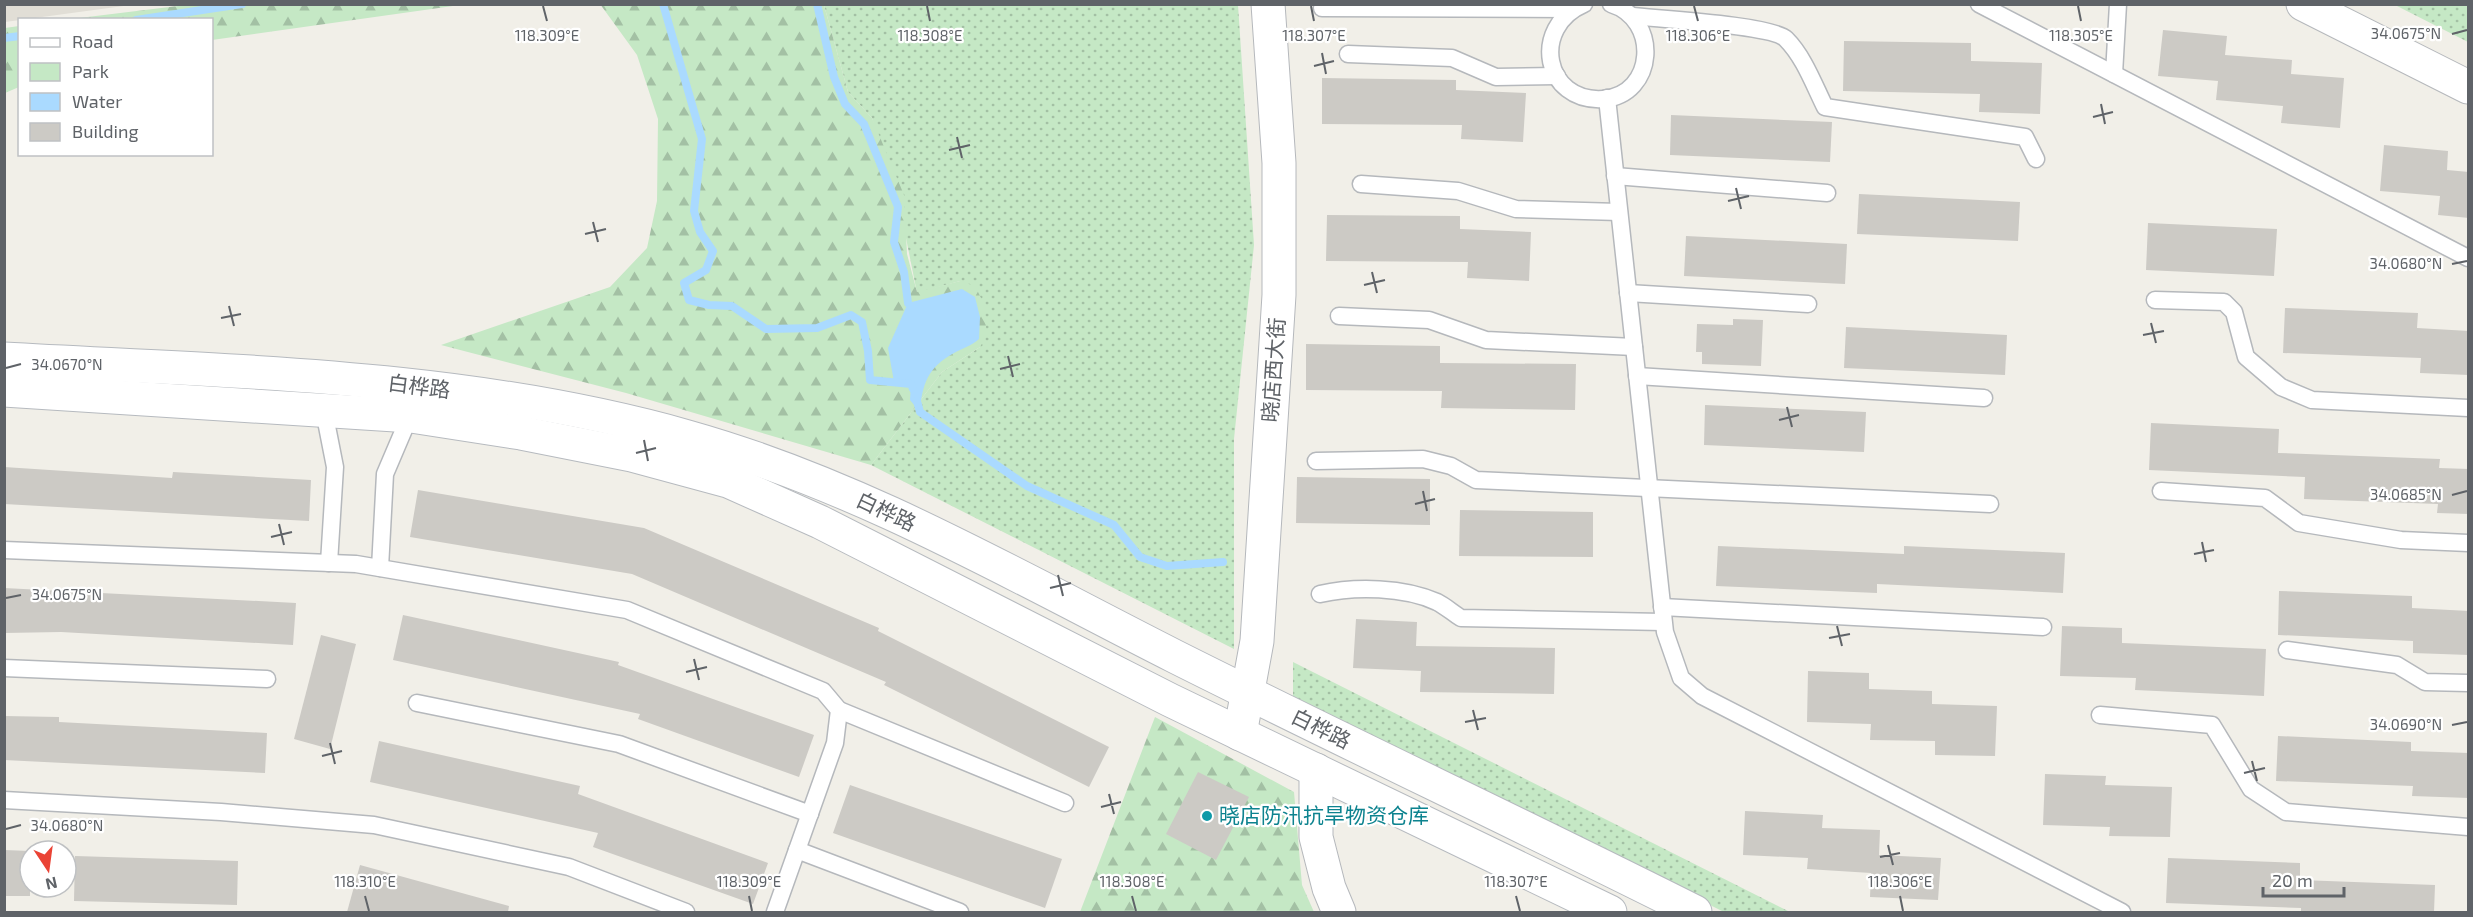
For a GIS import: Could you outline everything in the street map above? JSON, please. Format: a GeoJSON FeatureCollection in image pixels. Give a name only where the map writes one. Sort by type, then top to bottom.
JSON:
{"type":"FeatureCollection","features":[{"type":"Feature","properties":{"kind":"street","name":"晓店西大街"},"geometry":{"type":"LineString","coordinates":[[1240,734],[1257,640],[1279,295],[1279,164],[1268,4]]}},
{"type":"Feature","properties":{"kind":"street"},"geometry":{"type":"LineString","coordinates":[[2303,4],[2469,87]]}},
{"type":"Feature","properties":{"kind":"street","name":"白桦路"},"geometry":{"type":"LineString","coordinates":[[4,359],[324,394],[589,412],[689,437],[764,462],[875,505],[1248,693],[1695,912]]}},
{"type":"Feature","properties":{"kind":"street","name":"白桦路"},"geometry":{"type":"LineString","coordinates":[[4,390],[324,394]]}},
{"type":"Feature","properties":{"kind":"street","name":"白桦路"},"geometry":{"type":"LineString","coordinates":[[413,401],[520,433],[632,455],[728,482],[820,522],[1240,734],[1610,912]]}},
{"type":"Feature","properties":{"kind":"street"},"geometry":{"type":"LineString","coordinates":[[1316,770],[1316,837],[1329,888],[1339,912]]}},
{"type":"Feature","properties":{"kind":"lane"},"geometry":{"type":"LineString","coordinates":[[1578,7],[1560,21],[1552,35],[1549,52],[1557,76],[1574,93],[1588,98],[1607,98],[1619,95],[1632,86],[1641,73],[1646,58],[1646,43],[1641,28],[1632,16],[1611,4]]}},
{"type":"Feature","properties":{"kind":"lane"},"geometry":{"type":"LineString","coordinates":[[1979,4],[2469,258]]}},
{"type":"Feature","properties":{"kind":"lane"},"geometry":{"type":"LineString","coordinates":[[2114,74],[2118,4]]}},
{"type":"Feature","properties":{"kind":"lane"},"geometry":{"type":"LineString","coordinates":[[1323,8],[1578,7]]}},
{"type":"Feature","properties":{"kind":"lane"},"geometry":{"type":"LineString","coordinates":[[1632,16],[1761,30],[1785,37],[1798,55],[1825,107],[2025,137],[2036,159]]}},
{"type":"Feature","properties":{"kind":"lane"},"geometry":{"type":"LineString","coordinates":[[1348,54],[1452,57],[1496,77],[1557,76]]}},
{"type":"Feature","properties":{"kind":"lane"},"geometry":{"type":"LineString","coordinates":[[1607,98],[1663,615],[1681,678],[1702,696],[2122,912]]}},
{"type":"Feature","properties":{"kind":"lane"},"geometry":{"type":"LineString","coordinates":[[1615,176],[1827,193]]}},
{"type":"Feature","properties":{"kind":"lane"},"geometry":{"type":"LineString","coordinates":[[1361,184],[1458,191],[1516,209],[1619,212]]}},
{"type":"Feature","properties":{"kind":"lane"},"geometry":{"type":"LineString","coordinates":[[1628,293],[1808,304]]}},
{"type":"Feature","properties":{"kind":"lane"},"geometry":{"type":"LineString","coordinates":[[2155,300],[2224,302],[2234,312],[2246,357],[2281,387],[2312,400],[2469,408]]}},
{"type":"Feature","properties":{"kind":"lane"},"geometry":{"type":"LineString","coordinates":[[1339,316],[1429,320],[1486,340],[1634,348]]}},
{"type":"Feature","properties":{"kind":"lane"},"geometry":{"type":"LineString","coordinates":[[1637,376],[1984,398]]}},
{"type":"Feature","properties":{"kind":"lane"},"geometry":{"type":"LineString","coordinates":[[324,394],[335,466],[328,563]]}},
{"type":"Feature","properties":{"kind":"lane"},"geometry":{"type":"LineString","coordinates":[[380,568],[386,474],[413,401]]}},
{"type":"Feature","properties":{"kind":"lane"},"geometry":{"type":"LineString","coordinates":[[1316,461],[1423,459],[1451,466],[1476,480],[1990,504]]}},
{"type":"Feature","properties":{"kind":"lane"},"geometry":{"type":"LineString","coordinates":[[2161,491],[2265,498],[2299,523],[2401,540],[2469,543]]}},
{"type":"Feature","properties":{"kind":"lane"},"geometry":{"type":"LineString","coordinates":[[4,550],[328,563],[380,568],[627,609],[823,691],[839,710],[1065,803]]}},
{"type":"Feature","properties":{"kind":"lane"},"geometry":{"type":"LineString","coordinates":[[1320,594],[1337,590],[1404,592],[1438,602],[1461,618],[1663,615],[2043,627]]}},
{"type":"Feature","properties":{"kind":"lane"},"geometry":{"type":"LineString","coordinates":[[2287,650],[2397,664],[2425,682],[2469,683]]}},
{"type":"Feature","properties":{"kind":"lane"},"geometry":{"type":"LineString","coordinates":[[4,668],[267,679]]}},
{"type":"Feature","properties":{"kind":"lane"},"geometry":{"type":"LineString","coordinates":[[417,703],[619,744],[810,814]]}},
{"type":"Feature","properties":{"kind":"lane"},"geometry":{"type":"LineString","coordinates":[[775,912],[835,742],[839,710]]}},
{"type":"Feature","properties":{"kind":"lane"},"geometry":{"type":"LineString","coordinates":[[2100,715],[2212,725],[2251,789],[2286,812],[2469,827]]}},
{"type":"Feature","properties":{"kind":"lane"},"geometry":{"type":"LineString","coordinates":[[4,800],[221,812],[374,825],[569,867],[686,912]]}},
{"type":"Feature","properties":{"kind":"lane"},"geometry":{"type":"LineString","coordinates":[[797,850],[960,912]]}},
{"type":"Feature","properties":{"kind":"shaded area"},"geometry":{"type":"Polygon","coordinates":[[[5,4],[131,4],[35,18],[18,18],[18,20],[5,22],[5,4]]]}},
{"type":"Feature","properties":{"kind":"green space"},"geometry":{"type":"Polygon","coordinates":[[[194,4],[460,4],[213,40],[213,18],[79,18],[194,4]]]}},
{"type":"Feature","properties":{"kind":"green space"},"geometry":{"type":"Polygon","coordinates":[[[600,4],[824,5],[848,92],[872,118],[904,195],[907,254],[917,292],[960,281],[975,286],[983,302],[987,335],[980,347],[942,372],[871,465],[626,393],[441,345],[610,287],[647,248],[657,201],[658,119],[637,55],[600,4]]]}},
{"type":"Feature","properties":{"kind":"green space"},"geometry":{"type":"Polygon","coordinates":[[[824,5],[1238,5],[1254,245],[1234,439],[1234,649],[871,465],[942,372],[980,347],[960,281],[917,293],[905,233],[872,118],[848,92],[824,5]]]}},
{"type":"Feature","properties":{"kind":"green space"},"geometry":{"type":"Polygon","coordinates":[[[2395,5],[2468,5],[2468,42],[2395,5]]]}},
{"type":"Feature","properties":{"kind":"green space"},"geometry":{"type":"Polygon","coordinates":[[[18,26],[18,87],[5,93],[5,28],[18,26]]]}},
{"type":"Feature","properties":{"kind":"green space"},"geometry":{"type":"Polygon","coordinates":[[[1293,662],[1790,912],[1724,912],[1293,696],[1293,662]]]}},
{"type":"Feature","properties":{"kind":"green space"},"geometry":{"type":"Polygon","coordinates":[[[1155,717],[1294,792],[1302,885],[1314,912],[1080,912],[1155,717]]]}},
{"type":"Feature","properties":{"kind":"water"},"geometry":{"type":"Polygon","coordinates":[[[962,289],[975,297],[980,317],[979,339],[945,358],[932,370],[922,393],[920,412],[910,400],[911,384],[894,382],[888,348],[908,303],[962,289]]]}},
{"type":"Feature","properties":{"kind":"building"},"geometry":{"type":"Polygon","coordinates":[[[2163,30],[2227,36],[2225,55],[2292,60],[2291,74],[2344,78],[2340,128],[2281,123],[2283,106],[2216,100],[2218,81],[2158,76],[2163,30]]]}},
{"type":"Feature","properties":{"kind":"building"},"geometry":{"type":"Polygon","coordinates":[[[1844,41],[1971,43],[1971,61],[2042,63],[2040,114],[1979,112],[1980,94],[1843,91],[1844,41]]]}},
{"type":"Feature","properties":{"kind":"building"},"geometry":{"type":"Polygon","coordinates":[[[1322,78],[1456,80],[1456,90],[1526,93],[1523,142],[1461,139],[1462,125],[1322,124],[1322,78]]]}},
{"type":"Feature","properties":{"kind":"building"},"geometry":{"type":"Polygon","coordinates":[[[1671,115],[1832,122],[1830,162],[1670,155],[1671,115]]]}},
{"type":"Feature","properties":{"kind":"building"},"geometry":{"type":"Polygon","coordinates":[[[2384,145],[2448,151],[2447,170],[2469,172],[2469,218],[2438,215],[2440,196],[2380,191],[2384,145]]]}},
{"type":"Feature","properties":{"kind":"building"},"geometry":{"type":"Polygon","coordinates":[[[1859,194],[2020,202],[2018,241],[1857,234],[1859,194]]]}},
{"type":"Feature","properties":{"kind":"building"},"geometry":{"type":"Polygon","coordinates":[[[1327,215],[1460,216],[1460,229],[1531,232],[1529,281],[1467,278],[1468,262],[1326,261],[1327,215]]]}},
{"type":"Feature","properties":{"kind":"building"},"geometry":{"type":"Polygon","coordinates":[[[2148,223],[2277,229],[2274,276],[2146,270],[2148,223]]]}},
{"type":"Feature","properties":{"kind":"building"},"geometry":{"type":"Polygon","coordinates":[[[1686,236],[1847,244],[1845,284],[1684,276],[1686,236]]]}},
{"type":"Feature","properties":{"kind":"building"},"geometry":{"type":"Polygon","coordinates":[[[2285,308],[2418,313],[2417,328],[2469,331],[2469,375],[2420,373],[2421,358],[2283,353],[2285,308]]]}},
{"type":"Feature","properties":{"kind":"building"},"geometry":{"type":"Polygon","coordinates":[[[1733,319],[1763,320],[1761,366],[1702,364],[1702,352],[1696,352],[1697,324],[1733,325],[1733,319]]]}},
{"type":"Feature","properties":{"kind":"building"},"geometry":{"type":"Polygon","coordinates":[[[1846,327],[2007,335],[2005,375],[1844,368],[1846,327]]]}},
{"type":"Feature","properties":{"kind":"building"},"geometry":{"type":"Polygon","coordinates":[[[1306,344],[1440,346],[1440,363],[1576,364],[1575,410],[1441,408],[1442,391],[1306,390],[1306,344]]]}},
{"type":"Feature","properties":{"kind":"building"},"geometry":{"type":"Polygon","coordinates":[[[1705,405],[1866,412],[1864,452],[1704,445],[1705,405]]]}},
{"type":"Feature","properties":{"kind":"building"},"geometry":{"type":"Polygon","coordinates":[[[2151,423],[2279,429],[2278,453],[2440,459],[2439,468],[2469,469],[2469,514],[2437,513],[2438,504],[2304,499],[2305,477],[2149,470],[2151,423]]]}},
{"type":"Feature","properties":{"kind":"building"},"geometry":{"type":"Polygon","coordinates":[[[4,467],[172,478],[173,472],[311,480],[309,521],[4,504],[4,467]]]}},
{"type":"Feature","properties":{"kind":"building"},"geometry":{"type":"Polygon","coordinates":[[[1297,477],[1430,479],[1430,525],[1296,523],[1297,477]]]}},
{"type":"Feature","properties":{"kind":"building"},"geometry":{"type":"Polygon","coordinates":[[[418,490],[644,528],[879,628],[878,631],[1109,747],[1089,787],[884,685],[886,682],[632,574],[410,537],[418,490]]]}},
{"type":"Feature","properties":{"kind":"building"},"geometry":{"type":"Polygon","coordinates":[[[1460,510],[1593,512],[1593,557],[1459,556],[1460,510]]]}},
{"type":"Feature","properties":{"kind":"building"},"geometry":{"type":"Polygon","coordinates":[[[1718,546],[1904,554],[1904,546],[2065,553],[2063,593],[1877,584],[1877,593],[1716,586],[1718,546]]]}},
{"type":"Feature","properties":{"kind":"building"},"geometry":{"type":"Polygon","coordinates":[[[4,588],[296,603],[293,645],[61,632],[4,633],[4,588]]]}},
{"type":"Feature","properties":{"kind":"building"},"geometry":{"type":"Polygon","coordinates":[[[2279,591],[2412,596],[2412,608],[2469,611],[2469,655],[2413,653],[2413,641],[2278,635],[2279,591]]]}},
{"type":"Feature","properties":{"kind":"building"},"geometry":{"type":"Polygon","coordinates":[[[403,615],[619,662],[618,665],[814,735],[799,777],[638,719],[640,714],[393,660],[403,615]]]}},
{"type":"Feature","properties":{"kind":"building"},"geometry":{"type":"Polygon","coordinates":[[[1356,619],[1417,622],[1416,646],[1555,648],[1554,694],[1420,692],[1421,671],[1353,668],[1356,619]]]}},
{"type":"Feature","properties":{"kind":"building"},"geometry":{"type":"Polygon","coordinates":[[[2062,626],[2122,628],[2122,643],[2266,649],[2264,696],[2135,690],[2136,678],[2060,676],[2062,626]]]}},
{"type":"Feature","properties":{"kind":"building"},"geometry":{"type":"Polygon","coordinates":[[[321,635],[356,644],[330,749],[294,739],[321,635]]]}},
{"type":"Feature","properties":{"kind":"building"},"geometry":{"type":"Polygon","coordinates":[[[1808,671],[1869,673],[1869,689],[1932,691],[1932,704],[1997,706],[1995,756],[1935,755],[1935,741],[1870,740],[1871,724],[1807,722],[1808,671]]]}},
{"type":"Feature","properties":{"kind":"building"},"geometry":{"type":"Polygon","coordinates":[[[4,716],[59,717],[59,722],[267,733],[265,773],[4,760],[4,716]]]}},
{"type":"Feature","properties":{"kind":"building"},"geometry":{"type":"Polygon","coordinates":[[[2278,736],[2411,742],[2411,751],[2469,753],[2469,798],[2412,796],[2413,786],[2276,781],[2278,736]]]}},
{"type":"Feature","properties":{"kind":"building"},"geometry":{"type":"Polygon","coordinates":[[[379,741],[580,786],[578,794],[768,863],[753,904],[593,847],[598,833],[370,782],[379,741]]]}},
{"type":"Feature","properties":{"kind":"building","name":"晓店防汛抗旱物资仓库"},"geometry":{"type":"Polygon","coordinates":[[[1198,772],[1249,797],[1216,860],[1166,834],[1198,772]]]}},
{"type":"Feature","properties":{"kind":"building"},"geometry":{"type":"Polygon","coordinates":[[[2045,774],[2106,776],[2105,785],[2172,787],[2170,837],[2109,836],[2110,827],[2043,825],[2045,774]]]}},
{"type":"Feature","properties":{"kind":"building"},"geometry":{"type":"Polygon","coordinates":[[[850,785],[1062,859],[1045,908],[833,833],[850,785]]]}},
{"type":"Feature","properties":{"kind":"building"},"geometry":{"type":"Polygon","coordinates":[[[1745,811],[1823,815],[1822,828],[1880,830],[1879,855],[1941,858],[1938,900],[1870,897],[1871,873],[1807,869],[1808,858],[1743,855],[1745,811]]]}},
{"type":"Feature","properties":{"kind":"building"},"geometry":{"type":"Polygon","coordinates":[[[4,850],[18,851],[18,896],[4,896],[4,850]]]}},
{"type":"Feature","properties":{"kind":"building"},"geometry":{"type":"Polygon","coordinates":[[[78,856],[238,861],[237,905],[74,901],[78,899],[78,856]]]}},
{"type":"Feature","properties":{"kind":"building"},"geometry":{"type":"Polygon","coordinates":[[[2168,858],[2300,863],[2300,880],[2435,885],[2434,912],[2301,912],[2301,908],[2166,903],[2168,858]]]}},
{"type":"Feature","properties":{"kind":"building"},"geometry":{"type":"Polygon","coordinates":[[[360,865],[509,906],[508,912],[347,912],[360,865]]]}},
{"type":"Feature","properties":{"kind":"waterway"},"geometry":{"type":"LineString","coordinates":[[149,18],[242,4]]}},
{"type":"Feature","properties":{"kind":"waterway"},"geometry":{"type":"LineString","coordinates":[[663,4],[702,139],[694,211],[700,232],[713,251],[706,270],[684,283],[689,300],[709,305],[732,306],[766,329],[817,328],[851,315],[862,322],[868,351],[870,380],[911,384],[913,389]]}},
{"type":"Feature","properties":{"kind":"waterway"},"geometry":{"type":"LineString","coordinates":[[817,4],[834,77],[845,104],[864,124],[898,207],[894,242],[904,272],[908,303]]}},
{"type":"Feature","properties":{"kind":"waterway"},"geometry":{"type":"LineString","coordinates":[[4,38],[18,36]]}},
{"type":"Feature","properties":{"kind":"waterway"},"geometry":{"type":"LineString","coordinates":[[917,401],[920,412],[1027,486],[1114,525],[1140,557],[1167,566],[1223,562]]}},
{"type":"Feature","properties":{"kind":"place","name":"晓店防汛抗旱物资仓库"},"geometry":{"type":"Point","coordinates":[1207,816]}}]}
